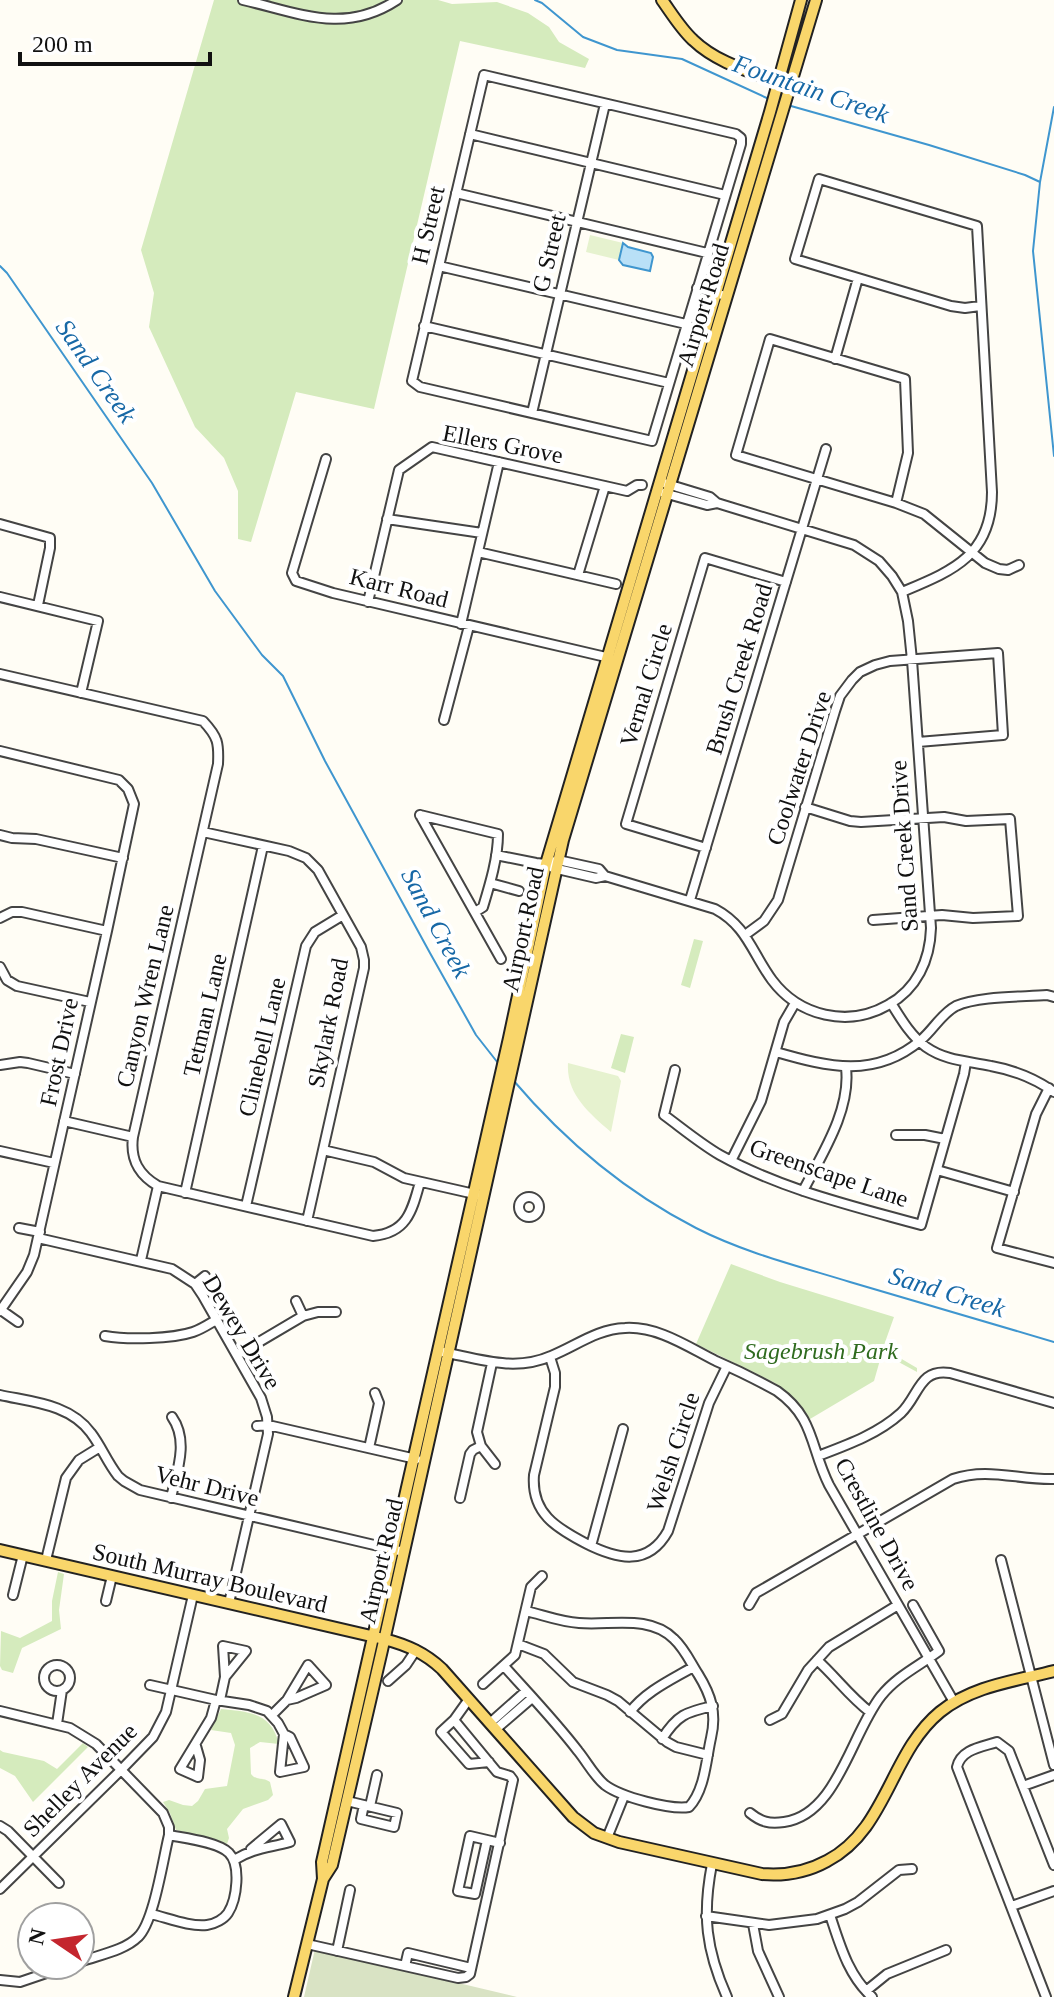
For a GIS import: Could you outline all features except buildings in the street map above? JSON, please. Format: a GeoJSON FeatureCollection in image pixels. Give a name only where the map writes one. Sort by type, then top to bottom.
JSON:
{"type":"FeatureCollection","features":[{"type":"Feature","properties":{"kind":"main road"},"geometry":{"type":"LineString","coordinates":[[662,0],[694,41],[713,55],[782,86]]}},
{"type":"Feature","properties":{"kind":"main road","name":"Airport Road"},"geometry":{"type":"LineString","coordinates":[[721,295],[779,120],[782,86],[801,0]]}},
{"type":"Feature","properties":{"kind":"main road","name":"Airport Road"},"geometry":{"type":"LineString","coordinates":[[514,1040],[546,864],[664,488],[721,295],[770,112],[816,0]]}},
{"type":"Feature","properties":{"kind":"main road","name":"Airport Road"},"geometry":{"type":"LineString","coordinates":[[323,1879],[332,1865],[384,1639],[398,1551],[498,1104],[612,659]]}},
{"type":"Feature","properties":{"kind":"main road","name":"South Murray Boulevard"},"geometry":{"type":"LineString","coordinates":[[0,1550],[384,1639],[416,1650],[442,1669],[587,1829],[607,1838],[772,1875],[809,1869],[832,1859],[854,1842],[878,1807],[919,1733],[954,1702],[982,1690],[1054,1671]]}},
{"type":"Feature","properties":{"kind":"main road","name":"Airport Road"},"geometry":{"type":"LineString","coordinates":[[294,1997],[323,1879],[322,1862],[372,1637],[398,1551]]}},
{"type":"Feature","properties":{"kind":"street"},"geometry":{"type":"LineString","coordinates":[[243,0],[332,20],[359,18],[397,0]]}},
{"type":"Feature","properties":{"kind":"street","name":"H Street"},"geometry":{"type":"LineString","coordinates":[[532,413],[420,387],[412,384],[411,378],[484,75],[605,104]]}},
{"type":"Feature","properties":{"kind":"street"},"geometry":{"type":"LineString","coordinates":[[532,413],[652,441],[741,144],[741,138],[736,134],[605,104]]}},
{"type":"Feature","properties":{"kind":"street","name":"G Street"},"geometry":{"type":"LineString","coordinates":[[532,413],[605,104]]}},
{"type":"Feature","properties":{"kind":"street"},"geometry":{"type":"LineString","coordinates":[[470,134],[725,195]]}},
{"type":"Feature","properties":{"kind":"street"},"geometry":{"type":"LineString","coordinates":[[902,592],[949,572],[972,553],[986,529],[992,501],[977,226],[819,179],[795,259],[951,306],[980,306]]}},
{"type":"Feature","properties":{"kind":"street"},"geometry":{"type":"LineString","coordinates":[[456,193],[707,253]]}},
{"type":"Feature","properties":{"kind":"street"},"geometry":{"type":"LineString","coordinates":[[439,266],[686,324]]}},
{"type":"Feature","properties":{"kind":"street"},"geometry":{"type":"LineString","coordinates":[[835,359],[858,278]]}},
{"type":"Feature","properties":{"kind":"street"},"geometry":{"type":"LineString","coordinates":[[697,288],[721,295]]}},
{"type":"Feature","properties":{"kind":"street"},"geometry":{"type":"LineString","coordinates":[[424,326],[669,383]]}},
{"type":"Feature","properties":{"kind":"street"},"geometry":{"type":"LineString","coordinates":[[896,503],[908,453],[905,379],[770,339],[736,455],[896,503],[924,514],[985,563],[1008,570],[1019,565]]}},
{"type":"Feature","properties":{"kind":"street","name":"Ellers Grove"},"geometry":{"type":"LineString","coordinates":[[368,602],[399,470],[432,447],[627,491],[642,485]]}},
{"type":"Feature","properties":{"kind":"street","name":"Brush Creek Road"},"geometry":{"type":"LineString","coordinates":[[690,900],[826,449]]}},
{"type":"Feature","properties":{"kind":"street","name":"Karr Road"},"geometry":{"type":"LineString","coordinates":[[326,459],[292,573],[300,583],[612,659]]}},
{"type":"Feature","properties":{"kind":"street"},"geometry":{"type":"LineString","coordinates":[[444,720],[499,462]]}},
{"type":"Feature","properties":{"kind":"street"},"geometry":{"type":"LineString","coordinates":[[578,575],[605,486]]}},
{"type":"Feature","properties":{"kind":"street","name":"Sand Creek Drive"},"geometry":{"type":"LineString","coordinates":[[546,864],[596,878],[605,876],[690,900],[723,913],[745,935],[771,979],[795,1003],[820,1014],[843,1017],[871,1013],[891,1003],[908,989],[924,965],[930,948],[912,660],[902,592],[886,568],[863,550],[717,503],[707,505],[664,488]]}},
{"type":"Feature","properties":{"kind":"street"},"geometry":{"type":"LineString","coordinates":[[387,519],[482,533]]}},
{"type":"Feature","properties":{"kind":"street"},"geometry":{"type":"LineString","coordinates":[[0,524],[50,538],[38,605]]}},
{"type":"Feature","properties":{"kind":"street"},"geometry":{"type":"LineString","coordinates":[[478,552],[616,584]]}},
{"type":"Feature","properties":{"kind":"street","name":"Vernal Circle"},"geometry":{"type":"LineString","coordinates":[[706,848],[626,824],[705,558],[786,582]]}},
{"type":"Feature","properties":{"kind":"street"},"geometry":{"type":"LineString","coordinates":[[0,597],[98,621],[81,693]]}},
{"type":"Feature","properties":{"kind":"street","name":"Coolwater Drive"},"geometry":{"type":"LineString","coordinates":[[745,935],[764,921],[775,907],[837,703],[858,669],[882,663],[998,653],[1003,735],[918,742]]}},
{"type":"Feature","properties":{"kind":"street","name":"Canyon Wren Lane"},"geometry":{"type":"LineString","coordinates":[[0,674],[203,721],[212,730],[218,744],[218,764],[133,1137],[137,1172],[158,1186],[373,1236],[398,1231],[412,1210],[420,1182]]}},
{"type":"Feature","properties":{"kind":"street","name":"Frost Drive"},"geometry":{"type":"LineString","coordinates":[[0,751],[112,778],[124,784],[131,794],[133,810],[39,1235],[27,1272],[1,1308]]}},
{"type":"Feature","properties":{"kind":"street"},"geometry":{"type":"LineString","coordinates":[[805,807],[861,822],[944,817],[966,821],[1010,819],[1018,916],[973,918],[930,915],[873,920]]}},
{"type":"Feature","properties":{"kind":"street"},"geometry":{"type":"LineString","coordinates":[[475,912],[483,907],[498,834],[420,815],[501,959]]}},
{"type":"Feature","properties":{"kind":"street","name":"Skylark Road"},"geometry":{"type":"LineString","coordinates":[[203,832],[306,858],[318,870],[361,947],[364,968],[307,1221]]}},
{"type":"Feature","properties":{"kind":"street"},"geometry":{"type":"LineString","coordinates":[[0,835],[36,839],[123,858]]}},
{"type":"Feature","properties":{"kind":"street","name":"Tetman Lane"},"geometry":{"type":"LineString","coordinates":[[185,1193],[263,846]]}},
{"type":"Feature","properties":{"kind":"street"},"geometry":{"type":"LineString","coordinates":[[496,855],[546,864]]}},
{"type":"Feature","properties":{"kind":"street"},"geometry":{"type":"LineString","coordinates":[[490,883],[519,891]]}},
{"type":"Feature","properties":{"kind":"street"},"geometry":{"type":"LineString","coordinates":[[0,918],[12,912],[22,912],[107,931]]}},
{"type":"Feature","properties":{"kind":"street","name":"Clinebell Lane"},"geometry":{"type":"LineString","coordinates":[[246,1206],[306,946],[315,932],[343,915]]}},
{"type":"Feature","properties":{"kind":"street"},"geometry":{"type":"LineString","coordinates":[[0,967],[7,980],[17,986],[90,1002]]}},
{"type":"Feature","properties":{"kind":"street"},"geometry":{"type":"LineString","coordinates":[[776,1052],[846,1068],[888,1059],[920,1042],[944,1015],[965,1003],[1047,995],[1054,997]]}},
{"type":"Feature","properties":{"kind":"street"},"geometry":{"type":"LineString","coordinates":[[731,1161],[761,1101],[784,1022],[795,1003]]}},
{"type":"Feature","properties":{"kind":"street"},"geometry":{"type":"LineString","coordinates":[[891,1003],[909,1031],[936,1053],[1007,1070],[1052,1090],[1036,1114],[997,1248],[1054,1263]]}},
{"type":"Feature","properties":{"kind":"street"},"geometry":{"type":"LineString","coordinates":[[0,1065],[20,1062],[75,1074]]}},
{"type":"Feature","properties":{"kind":"street","name":"Greenscape Lane"},"geometry":{"type":"LineString","coordinates":[[675,1070],[664,1115],[704,1145],[761,1175],[803,1191],[921,1225],[966,1062]]}},
{"type":"Feature","properties":{"kind":"street"},"geometry":{"type":"LineString","coordinates":[[803,1191],[837,1119],[846,1084],[846,1068]]}},
{"type":"Feature","properties":{"kind":"street"},"geometry":{"type":"LineString","coordinates":[[64,1121],[133,1137]]}},
{"type":"Feature","properties":{"kind":"street"},"geometry":{"type":"LineString","coordinates":[[896,1135],[945,1139]]}},
{"type":"Feature","properties":{"kind":"street"},"geometry":{"type":"LineString","coordinates":[[323,1150],[374,1162],[397,1175],[420,1182],[478,1195]]}},
{"type":"Feature","properties":{"kind":"street"},"geometry":{"type":"LineString","coordinates":[[0,1151],[54,1163]]}},
{"type":"Feature","properties":{"kind":"street"},"geometry":{"type":"LineString","coordinates":[[937,1170],[1014,1192]]}},
{"type":"Feature","properties":{"kind":"street"},"geometry":{"type":"LineString","coordinates":[[141,1260],[158,1186]]}},
{"type":"Feature","properties":{"kind":"street","name":"Dewey Drive"},"geometry":{"type":"LineString","coordinates":[[19,1228],[172,1269],[195,1284],[237,1355],[265,1408],[268,1425],[229,1603]]}},
{"type":"Feature","properties":{"kind":"street"},"geometry":{"type":"LineString","coordinates":[[195,1284],[205,1276]]}},
{"type":"Feature","properties":{"kind":"street"},"geometry":{"type":"LineString","coordinates":[[296,1301],[303,1316]]}},
{"type":"Feature","properties":{"kind":"street"},"geometry":{"type":"LineString","coordinates":[[1,1308],[18,1322]]}},
{"type":"Feature","properties":{"kind":"street"},"geometry":{"type":"LineString","coordinates":[[237,1355],[303,1316],[336,1312]]}},
{"type":"Feature","properties":{"kind":"street"},"geometry":{"type":"LineString","coordinates":[[105,1336],[129,1339],[183,1334],[216,1320]]}},
{"type":"Feature","properties":{"kind":"street","name":"Crestline Drive"},"geometry":{"type":"LineString","coordinates":[[443,1352],[517,1365],[550,1357],[607,1330],[632,1328],[664,1335],[777,1391],[796,1408],[809,1429],[829,1485],[954,1702]]}},
{"type":"Feature","properties":{"kind":"street"},"geometry":{"type":"LineString","coordinates":[[647,1341],[649,1330]]}},
{"type":"Feature","properties":{"kind":"street","name":"Welsh Circle"},"geometry":{"type":"LineString","coordinates":[[550,1357],[555,1387],[534,1475],[538,1503],[551,1523],[559,1529],[616,1556],[630,1557],[645,1553],[659,1544],[671,1525],[709,1403],[727,1366]]}},
{"type":"Feature","properties":{"kind":"street"},"geometry":{"type":"LineString","coordinates":[[492,1363],[477,1432],[481,1446],[495,1464]]}},
{"type":"Feature","properties":{"kind":"street"},"geometry":{"type":"LineString","coordinates":[[818,1456],[853,1443],[892,1420],[908,1405],[930,1370],[1054,1403]]}},
{"type":"Feature","properties":{"kind":"street"},"geometry":{"type":"LineString","coordinates":[[369,1448],[379,1403],[375,1393]]}},
{"type":"Feature","properties":{"kind":"street","name":"Vehr Drive"},"geometry":{"type":"LineString","coordinates":[[0,1395],[71,1414],[86,1426],[113,1469],[124,1481],[140,1490],[398,1551]]}},
{"type":"Feature","properties":{"kind":"street"},"geometry":{"type":"LineString","coordinates":[[787,1416],[796,1408]]}},
{"type":"Feature","properties":{"kind":"street"},"geometry":{"type":"LineString","coordinates":[[171,1498],[181,1450],[179,1427],[172,1417]]}},
{"type":"Feature","properties":{"kind":"street"},"geometry":{"type":"LineString","coordinates":[[257,1426],[268,1425],[419,1459]]}},
{"type":"Feature","properties":{"kind":"street"},"geometry":{"type":"LineString","coordinates":[[591,1546],[623,1429]]}},
{"type":"Feature","properties":{"kind":"street"},"geometry":{"type":"LineString","coordinates":[[460,1498],[470,1454],[481,1446]]}},
{"type":"Feature","properties":{"kind":"street"},"geometry":{"type":"LineString","coordinates":[[46,1560],[66,1478],[79,1460],[100,1447]]}},
{"type":"Feature","properties":{"kind":"street"},"geometry":{"type":"LineString","coordinates":[[749,1605],[756,1593],[947,1482],[962,1476],[988,1473],[1054,1479]]}},
{"type":"Feature","properties":{"kind":"street"},"geometry":{"type":"LineString","coordinates":[[13,1595],[23,1555]]}},
{"type":"Feature","properties":{"kind":"street"},"geometry":{"type":"LineString","coordinates":[[1001,1560],[1054,1765]]}},
{"type":"Feature","properties":{"kind":"street"},"geometry":{"type":"LineString","coordinates":[[106,1601],[112,1576]]}},
{"type":"Feature","properties":{"kind":"street"},"geometry":{"type":"LineString","coordinates":[[483,1684],[515,1655],[531,1587],[542,1576]]}},
{"type":"Feature","properties":{"kind":"street","name":"Shelley Avenue"},"geometry":{"type":"LineString","coordinates":[[0,1889],[147,1744],[158,1728],[166,1712],[193,1595]]}},
{"type":"Feature","properties":{"kind":"street"},"geometry":{"type":"LineString","coordinates":[[750,1813],[760,1821],[781,1823],[801,1817],[818,1806],[870,1712],[895,1682],[939,1651],[915,1604],[900,1608],[835,1642],[817,1660],[782,1714],[770,1720]]}},
{"type":"Feature","properties":{"kind":"street"},"geometry":{"type":"LineString","coordinates":[[504,1666],[606,1785],[624,1796],[674,1807],[689,1807],[698,1795],[714,1721],[713,1706],[693,1667],[672,1637],[649,1625],[580,1624],[526,1611]]}},
{"type":"Feature","properties":{"kind":"street"},"geometry":{"type":"LineString","coordinates":[[518,1644],[539,1651],[573,1682],[607,1695],[662,1739],[676,1747],[708,1755]]}},
{"type":"Feature","properties":{"kind":"street"},"geometry":{"type":"LineString","coordinates":[[388,1681],[406,1665],[416,1650]]}},
{"type":"Feature","properties":{"kind":"street"},"geometry":{"type":"LineString","coordinates":[[817,1660],[851,1697],[870,1712]]}},
{"type":"Feature","properties":{"kind":"street"},"geometry":{"type":"LineString","coordinates":[[272,1715],[287,1700],[308,1665],[326,1685],[287,1700]]}},
{"type":"Feature","properties":{"kind":"street"},"geometry":{"type":"LineString","coordinates":[[630,1712],[642,1698],[693,1667]]}},
{"type":"Feature","properties":{"kind":"street"},"geometry":{"type":"LineString","coordinates":[[196,1746],[211,1718],[225,1677]]}},
{"type":"Feature","properties":{"kind":"street"},"geometry":{"type":"LineString","coordinates":[[150,1685],[256,1706],[272,1715],[284,1734],[290,1737],[304,1767],[280,1772],[284,1734]]}},
{"type":"Feature","properties":{"kind":"street"},"geometry":{"type":"LineString","coordinates":[[57,1724],[62,1690]]}},
{"type":"Feature","properties":{"kind":"street"},"geometry":{"type":"LineString","coordinates":[[493,1726],[529,1695]]}},
{"type":"Feature","properties":{"kind":"street"},"geometry":{"type":"LineString","coordinates":[[469,1699],[441,1732],[469,1764],[489,1762]]}},
{"type":"Feature","properties":{"kind":"street"},"geometry":{"type":"LineString","coordinates":[[662,1739],[682,1715],[713,1706]]}},
{"type":"Feature","properties":{"kind":"street"},"geometry":{"type":"LineString","coordinates":[[0,1711],[70,1728],[89,1739],[163,1813],[169,1827],[151,1914],[144,1930],[130,1943],[96,1956]]}},
{"type":"Feature","properties":{"kind":"street"},"geometry":{"type":"LineString","coordinates":[[307,1944],[461,1979],[466,1977],[471,1968],[513,1780],[497,1772],[454,1720]]}},
{"type":"Feature","properties":{"kind":"street"},"geometry":{"type":"LineString","coordinates":[[1046,1997],[957,1767],[967,1752],[997,1742],[1009,1751],[1054,1865]]}},
{"type":"Feature","properties":{"kind":"street"},"geometry":{"type":"LineString","coordinates":[[347,1801],[367,1806],[377,1775]]}},
{"type":"Feature","properties":{"kind":"street"},"geometry":{"type":"LineString","coordinates":[[1023,1786],[1054,1775]]}},
{"type":"Feature","properties":{"kind":"street"},"geometry":{"type":"LineString","coordinates":[[607,1838],[624,1796]]}},
{"type":"Feature","properties":{"kind":"street"},"geometry":{"type":"LineString","coordinates":[[0,1826],[59,1883]]}},
{"type":"Feature","properties":{"kind":"street"},"geometry":{"type":"LineString","coordinates":[[151,1914],[204,1925],[223,1918],[231,1907],[237,1866],[230,1854],[219,1847],[169,1835]]}},
{"type":"Feature","properties":{"kind":"street"},"geometry":{"type":"LineString","coordinates":[[487,1840],[475,1894],[458,1891],[470,1836],[500,1843]]}},
{"type":"Feature","properties":{"kind":"street"},"geometry":{"type":"LineString","coordinates":[[234,1860],[251,1849]]}},
{"type":"Feature","properties":{"kind":"street"},"geometry":{"type":"LineString","coordinates":[[712,1864],[706,1916],[711,1955],[727,1997]]}},
{"type":"Feature","properties":{"kind":"street"},"geometry":{"type":"LineString","coordinates":[[706,1916],[769,1925],[805,1922],[845,1909],[870,1894],[899,1870],[912,1869]]}},
{"type":"Feature","properties":{"kind":"street"},"geometry":{"type":"LineString","coordinates":[[150,1872],[160,1874]]}},
{"type":"Feature","properties":{"kind":"street"},"geometry":{"type":"LineString","coordinates":[[337,1951],[350,1890]]}},
{"type":"Feature","properties":{"kind":"street"},"geometry":{"type":"LineString","coordinates":[[1012,1906],[1054,1891]]}},
{"type":"Feature","properties":{"kind":"street"},"geometry":{"type":"LineString","coordinates":[[830,1915],[845,1959],[853,1975],[869,1994],[887,1974],[946,1950]]}},
{"type":"Feature","properties":{"kind":"street"},"geometry":{"type":"LineString","coordinates":[[753,1924],[758,1951],[779,1997]]}},
{"type":"Feature","properties":{"kind":"street"},"geometry":{"type":"LineString","coordinates":[[405,1966],[408,1953],[471,1968]]}},
{"type":"Feature","properties":{"kind":"street"},"geometry":{"type":"LineString","coordinates":[[0,1980],[22,1981]]}},
{"type":"Feature","properties":{"kind":"green space"},"geometry":{"type":"Polygon","coordinates":[[[214,0],[497,2],[528,13],[549,27],[559,42],[589,59],[585,68],[460,41],[374,409],[296,392],[251,542],[238,539],[238,491],[224,458],[195,427],[149,327],[154,293],[141,250],[214,0]]]}},
{"type":"Feature","properties":{"kind":"green space"},"geometry":{"type":"Polygon","coordinates":[[[590,235],[623,243],[619,260],[586,252],[590,235]]]}},
{"type":"Feature","properties":{"kind":"green space"},"geometry":{"type":"Polygon","coordinates":[[[694,939],[703,941],[690,988],[681,985],[694,939]]]}},
{"type":"Feature","properties":{"kind":"green space"},"geometry":{"type":"Polygon","coordinates":[[[621,1034],[634,1037],[625,1073],[611,1068],[621,1034]]]}},
{"type":"Feature","properties":{"kind":"green space"},"geometry":{"type":"Polygon","coordinates":[[[568,1063],[618,1076],[621,1081],[611,1132],[580,1102],[571,1084],[568,1063]]]}},
{"type":"Feature","properties":{"kind":"green space","name":"Sagebrush Park"},"geometry":{"type":"Polygon","coordinates":[[[731,1264],[894,1317],[883,1348],[917,1368],[917,1372],[882,1353],[874,1381],[810,1419],[795,1399],[775,1383],[696,1344],[731,1264]]]}},
{"type":"Feature","properties":{"kind":"green space"},"geometry":{"type":"Polygon","coordinates":[[[58,1572],[64,1574],[59,1610],[61,1629],[22,1648],[13,1673],[2,1670],[1,1631],[20,1638],[52,1621],[52,1601],[58,1572]]]}},
{"type":"Feature","properties":{"kind":"green space"},"geometry":{"type":"Polygon","coordinates":[[[221,1709],[250,1713],[265,1720],[279,1744],[260,1742],[250,1748],[251,1774],[270,1782],[273,1795],[268,1800],[243,1809],[227,1829],[227,1844],[176,1830],[163,1802],[169,1800],[192,1806],[205,1789],[227,1786],[235,1745],[231,1733],[211,1730],[221,1709]]]}},
{"type":"Feature","properties":{"kind":"green space"},"geometry":{"type":"Polygon","coordinates":[[[83,1743],[88,1747],[33,1802],[15,1776],[0,1768],[0,1750],[44,1761],[57,1769],[83,1743]]]}},
{"type":"Feature","properties":{"kind":"green space"},"geometry":{"type":"Polygon","coordinates":[[[315,1949],[517,1997],[304,1997],[315,1949]]]}},
{"type":"Feature","properties":{"kind":"water"},"geometry":{"type":"Polygon","coordinates":[[[623,243],[651,253],[650,271],[623,265],[619,260],[623,243]]]}},
{"type":"Feature","properties":{"kind":"waterway","name":"Fountain Creek"},"geometry":{"type":"LineString","coordinates":[[535,0],[583,37],[617,50],[682,59],[769,99]]}},
{"type":"Feature","properties":{"kind":"waterway","name":"Fountain Creek"},"geometry":{"type":"LineString","coordinates":[[791,106],[929,145],[1040,182]]}},
{"type":"Feature","properties":{"kind":"waterway"},"geometry":{"type":"LineString","coordinates":[[1054,107],[1040,182],[1033,251],[1054,456]]}},
{"type":"Feature","properties":{"kind":"waterway","name":"Sand Creek"},"geometry":{"type":"LineString","coordinates":[[0,266],[152,483],[215,591],[262,655],[283,676],[325,761],[430,953],[476,1035],[498,1063]]}},
{"type":"Feature","properties":{"kind":"waterway","name":"Sand Creek"},"geometry":{"type":"LineString","coordinates":[[513,1080],[553,1123],[597,1163],[645,1198],[696,1228],[772,1258],[1054,1342]]}}]}
